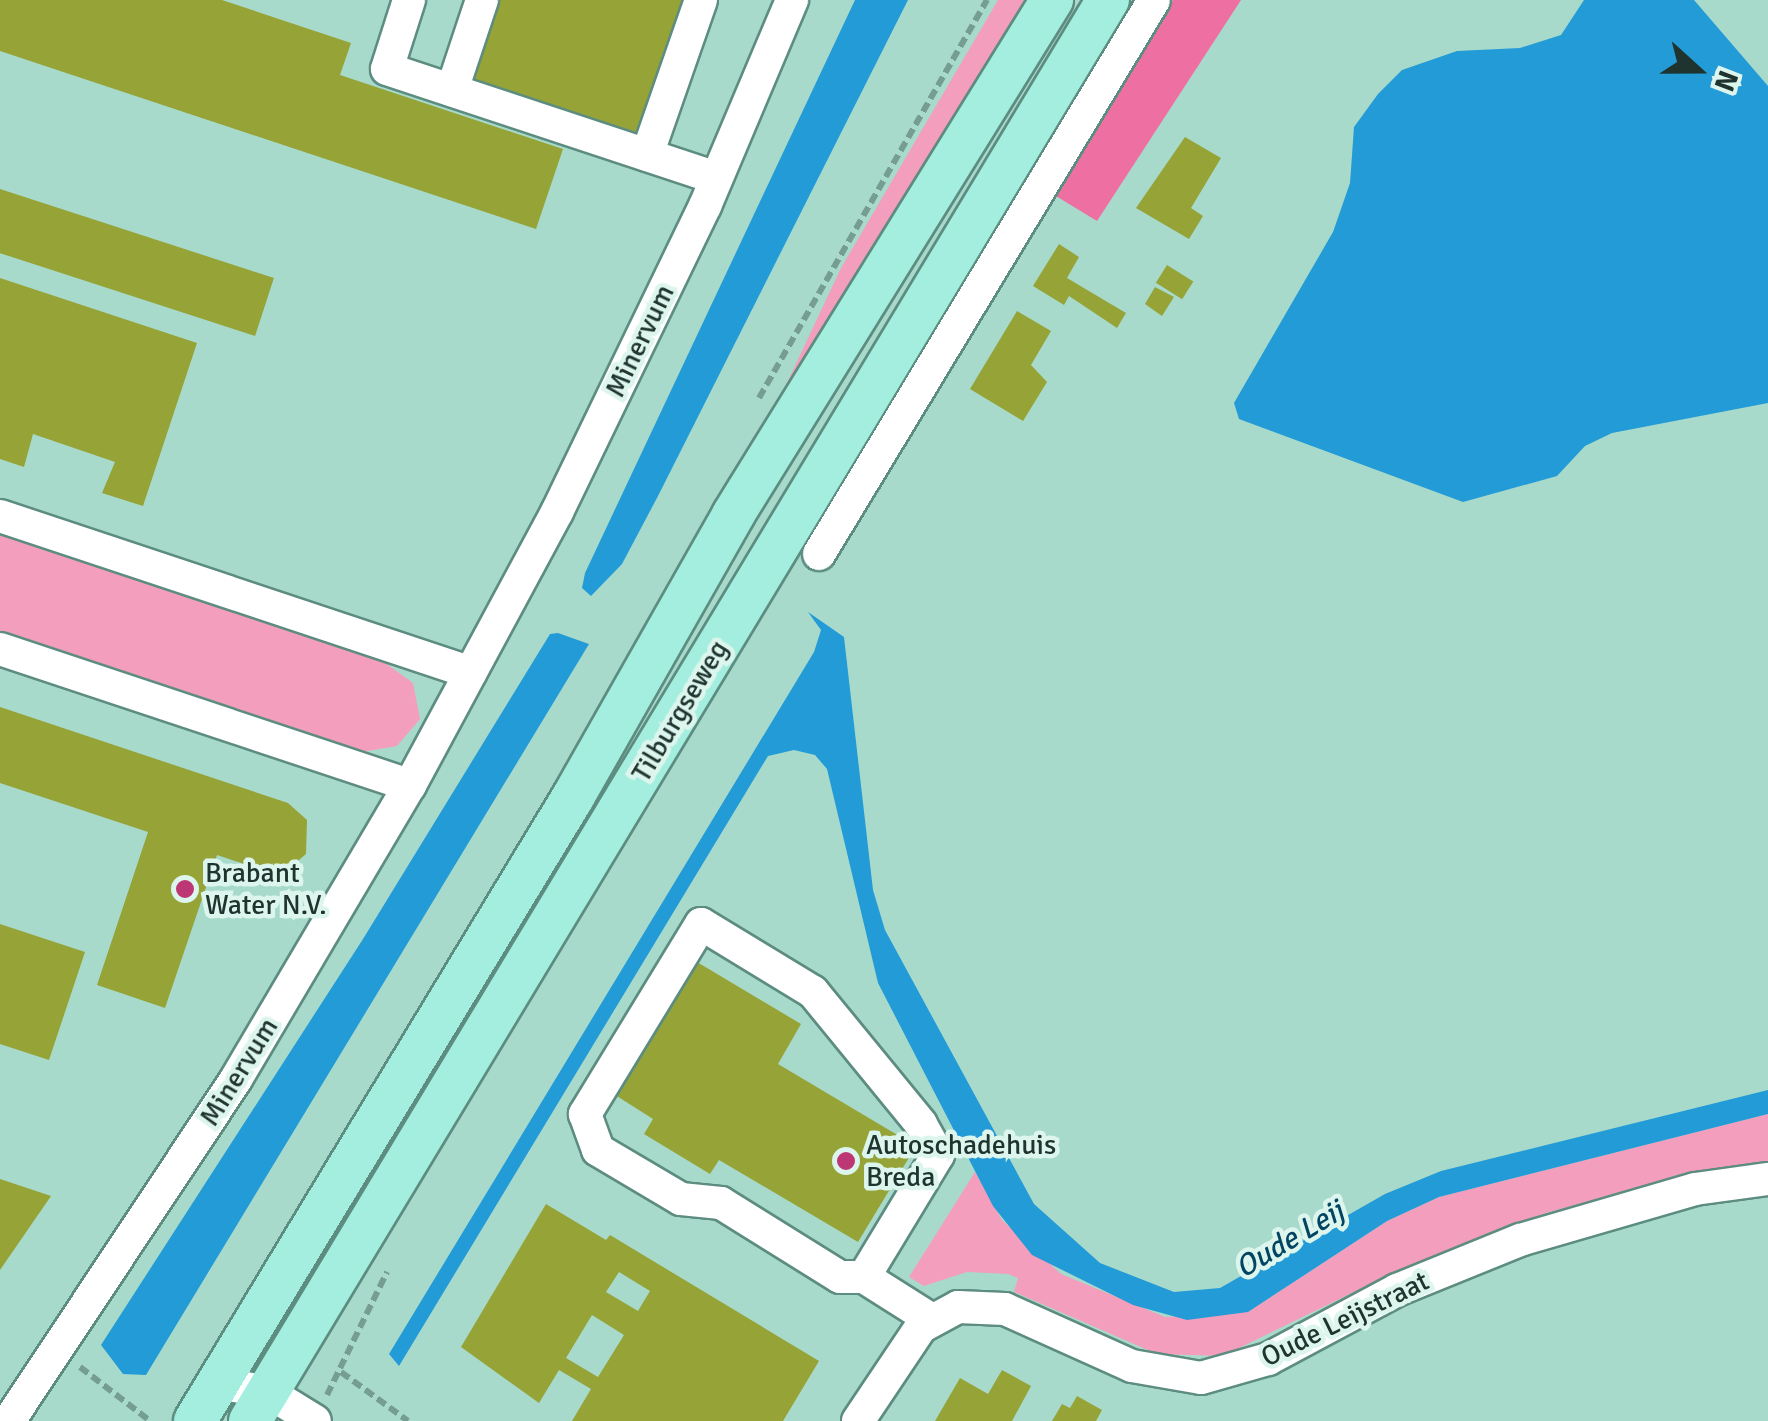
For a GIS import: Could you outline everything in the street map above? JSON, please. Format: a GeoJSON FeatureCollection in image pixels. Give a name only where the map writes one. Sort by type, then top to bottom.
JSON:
{"type":"FeatureCollection","features":[{"type":"Feature","properties":{"kind":"main road","name":"Tilburgseweg"},"geometry":{"type":"LineString","coordinates":[[196,1421],[553,830],[733,516],[1052,0]]}},
{"type":"Feature","properties":{"kind":"main road","name":"Tilburgseweg"},"geometry":{"type":"LineString","coordinates":[[254,1411],[1108,0]]}},
{"type":"Feature","properties":{"kind":"street"},"geometry":{"type":"LineString","coordinates":[[410,0],[386,68],[716,178]]}},
{"type":"Feature","properties":{"kind":"street"},"geometry":{"type":"LineString","coordinates":[[452,90],[482,0]]}},
{"type":"Feature","properties":{"kind":"street"},"geometry":{"type":"LineString","coordinates":[[647,155],[702,0]]}},
{"type":"Feature","properties":{"kind":"street","name":"Minervum"},"geometry":{"type":"LineString","coordinates":[[8,1421],[58,1352],[236,1079],[410,785],[557,512],[716,178],[792,0]]}},
{"type":"Feature","properties":{"kind":"street"},"geometry":{"type":"LineString","coordinates":[[819,554],[1154,0]]}},
{"type":"Feature","properties":{"kind":"street"},"geometry":{"type":"LineString","coordinates":[[0,516],[471,674]]}},
{"type":"Feature","properties":{"kind":"street"},"geometry":{"type":"LineString","coordinates":[[0,650],[410,785]]}},
{"type":"Feature","properties":{"kind":"street"},"geometry":{"type":"LineString","coordinates":[[858,1421],[886,1373],[932,1320],[864,1277],[840,1277],[721,1203],[681,1199],[598,1150],[585,1114],[701,924],[813,992],[921,1124],[938,1155],[864,1277]]}},
{"type":"Feature","properties":{"kind":"street","name":"Oude Leijstraat"},"geometry":{"type":"LineString","coordinates":[[932,1320],[958,1307],[1005,1308],[1132,1366],[1201,1378],[1268,1359],[1397,1290],[1520,1240],[1695,1189],[1768,1179]]}},
{"type":"Feature","properties":{"kind":"street"},"geometry":{"type":"LineString","coordinates":[[218,1383],[254,1411],[314,1420]]}},
{"type":"Feature","properties":{"kind":"path"},"geometry":{"type":"LineString","coordinates":[[314,1420],[390,1266]]}},
{"type":"Feature","properties":{"kind":"path"},"geometry":{"type":"LineString","coordinates":[[58,1352],[150,1421]]}},
{"type":"Feature","properties":{"kind":"path"},"geometry":{"type":"LineString","coordinates":[[341,1372],[408,1421]]}},
{"type":"Feature","properties":{"kind":"shaded area"},"geometry":{"type":"Polygon","coordinates":[[[998,0],[1033,0],[755,451],[841,268],[998,0]]]}},
{"type":"Feature","properties":{"kind":"shaded area"},"geometry":{"type":"Polygon","coordinates":[[[1173,0],[1241,0],[1097,221],[1051,193],[1173,0]]]}},
{"type":"Feature","properties":{"kind":"shaded area"},"geometry":{"type":"Polygon","coordinates":[[[0,532],[380,659],[413,683],[420,719],[397,746],[350,754],[0,635],[0,532]]]}},
{"type":"Feature","properties":{"kind":"shaded area"},"geometry":{"type":"Polygon","coordinates":[[[1768,1114],[1768,1162],[1678,1177],[1546,1213],[1360,1289],[1223,1356],[1157,1354],[1014,1292],[1018,1278],[1008,1274],[967,1272],[924,1286],[909,1277],[975,1172],[1002,1220],[1061,1274],[1165,1317],[1248,1312],[1387,1221],[1439,1197],[1768,1114]]]}},
{"type":"Feature","properties":{"kind":"water"},"geometry":{"type":"Polygon","coordinates":[[[855,0],[908,0],[622,564],[591,596],[582,588],[585,573],[855,0]]]}},
{"type":"Feature","properties":{"kind":"water"},"geometry":{"type":"Polygon","coordinates":[[[1584,0],[1694,0],[1768,86],[1768,403],[1612,433],[1585,446],[1557,476],[1463,502],[1239,419],[1234,403],[1333,232],[1350,183],[1354,127],[1378,94],[1402,70],[1457,51],[1520,48],[1561,35],[1584,0]]]}},
{"type":"Feature","properties":{"kind":"water"},"geometry":{"type":"Polygon","coordinates":[[[808,612],[844,637],[873,890],[885,930],[1034,1204],[1100,1263],[1174,1292],[1220,1288],[1385,1194],[1441,1171],[1768,1090],[1768,1114],[1439,1197],[1387,1221],[1248,1312],[1187,1320],[1133,1305],[1032,1255],[993,1206],[878,983],[827,769],[815,755],[794,750],[768,756],[399,1366],[389,1354],[814,652],[821,630],[808,612]]]}},
{"type":"Feature","properties":{"kind":"water"},"geometry":{"type":"Polygon","coordinates":[[[550,634],[589,644],[146,1375],[123,1374],[101,1345],[363,939],[550,634]]]}},
{"type":"Feature","properties":{"kind":"building"},"geometry":{"type":"Polygon","coordinates":[[[0,0],[222,0],[351,43],[340,75],[563,149],[536,229],[0,51],[0,0]]]}},
{"type":"Feature","properties":{"kind":"building"},"geometry":{"type":"Polygon","coordinates":[[[500,0],[685,0],[638,141],[471,88],[500,0]]]}},
{"type":"Feature","properties":{"kind":"building"},"geometry":{"type":"Polygon","coordinates":[[[1185,137],[1221,158],[1191,208],[1203,216],[1189,239],[1136,208],[1185,137]]]}},
{"type":"Feature","properties":{"kind":"building"},"geometry":{"type":"Polygon","coordinates":[[[0,189],[274,278],[255,336],[0,253],[0,189]]]}},
{"type":"Feature","properties":{"kind":"building"},"geometry":{"type":"Polygon","coordinates":[[[1059,244],[1079,257],[1067,278],[1126,313],[1117,328],[1069,296],[1064,305],[1033,286],[1059,244]]]}},
{"type":"Feature","properties":{"kind":"building"},"geometry":{"type":"Polygon","coordinates":[[[1167,265],[1193,281],[1182,299],[1156,283],[1167,265]]]}},
{"type":"Feature","properties":{"kind":"building"},"geometry":{"type":"Polygon","coordinates":[[[0,278],[197,343],[143,506],[102,493],[115,462],[33,434],[24,467],[0,459],[0,278]]]}},
{"type":"Feature","properties":{"kind":"building"},"geometry":{"type":"Polygon","coordinates":[[[1155,287],[1174,297],[1162,316],[1145,304],[1155,287]]]}},
{"type":"Feature","properties":{"kind":"building"},"geometry":{"type":"Polygon","coordinates":[[[1017,311],[1051,331],[1031,365],[1047,382],[1023,421],[970,389],[1017,311]]]}},
{"type":"Feature","properties":{"kind":"building"},"geometry":{"type":"Polygon","coordinates":[[[0,707],[288,803],[307,820],[306,854],[287,870],[265,871],[217,855],[165,1008],[97,985],[148,832],[0,783],[0,707]]]}},
{"type":"Feature","properties":{"kind":"building"},"geometry":{"type":"Polygon","coordinates":[[[0,924],[85,952],[49,1060],[0,1044],[0,924]]]}},
{"type":"Feature","properties":{"kind":"building"},"geometry":{"type":"Polygon","coordinates":[[[692,959],[801,1024],[778,1064],[916,1146],[858,1242],[719,1160],[710,1174],[644,1134],[653,1119],[612,1093],[692,959]]]}},
{"type":"Feature","properties":{"kind":"building"},"geometry":{"type":"Polygon","coordinates":[[[0,1179],[51,1196],[0,1270],[0,1179]]]}},
{"type":"Feature","properties":{"kind":"building"},"geometry":{"type":"Polygon","coordinates":[[[546,1204],[606,1240],[610,1235],[819,1361],[783,1421],[572,1421],[591,1389],[559,1370],[539,1403],[461,1347],[546,1204]],[[619,1272],[606,1292],[638,1311],[650,1291],[619,1272]],[[592,1315],[566,1358],[598,1377],[624,1335],[592,1315]]]}},
{"type":"Feature","properties":{"kind":"building"},"geometry":{"type":"Polygon","coordinates":[[[1002,1370],[1031,1386],[1012,1421],[935,1421],[960,1378],[988,1394],[1002,1370]]]}},
{"type":"Feature","properties":{"kind":"building"},"geometry":{"type":"Polygon","coordinates":[[[1077,1396],[1102,1410],[1096,1421],[1052,1421],[1062,1404],[1070,1408],[1077,1396]]]}},
{"type":"Feature","properties":{"kind":"place","name":"Brabant Water N.V."},"geometry":{"type":"Point","coordinates":[185,889]}},
{"type":"Feature","properties":{"kind":"place","name":"Autoschadehuis Breda"},"geometry":{"type":"Point","coordinates":[846,1161]}},
{"type":"Feature","properties":{"kind":"water label","name":"Oude Leij"},"geometry":{"type":"Point","coordinates":[1290,1240]}}]}
